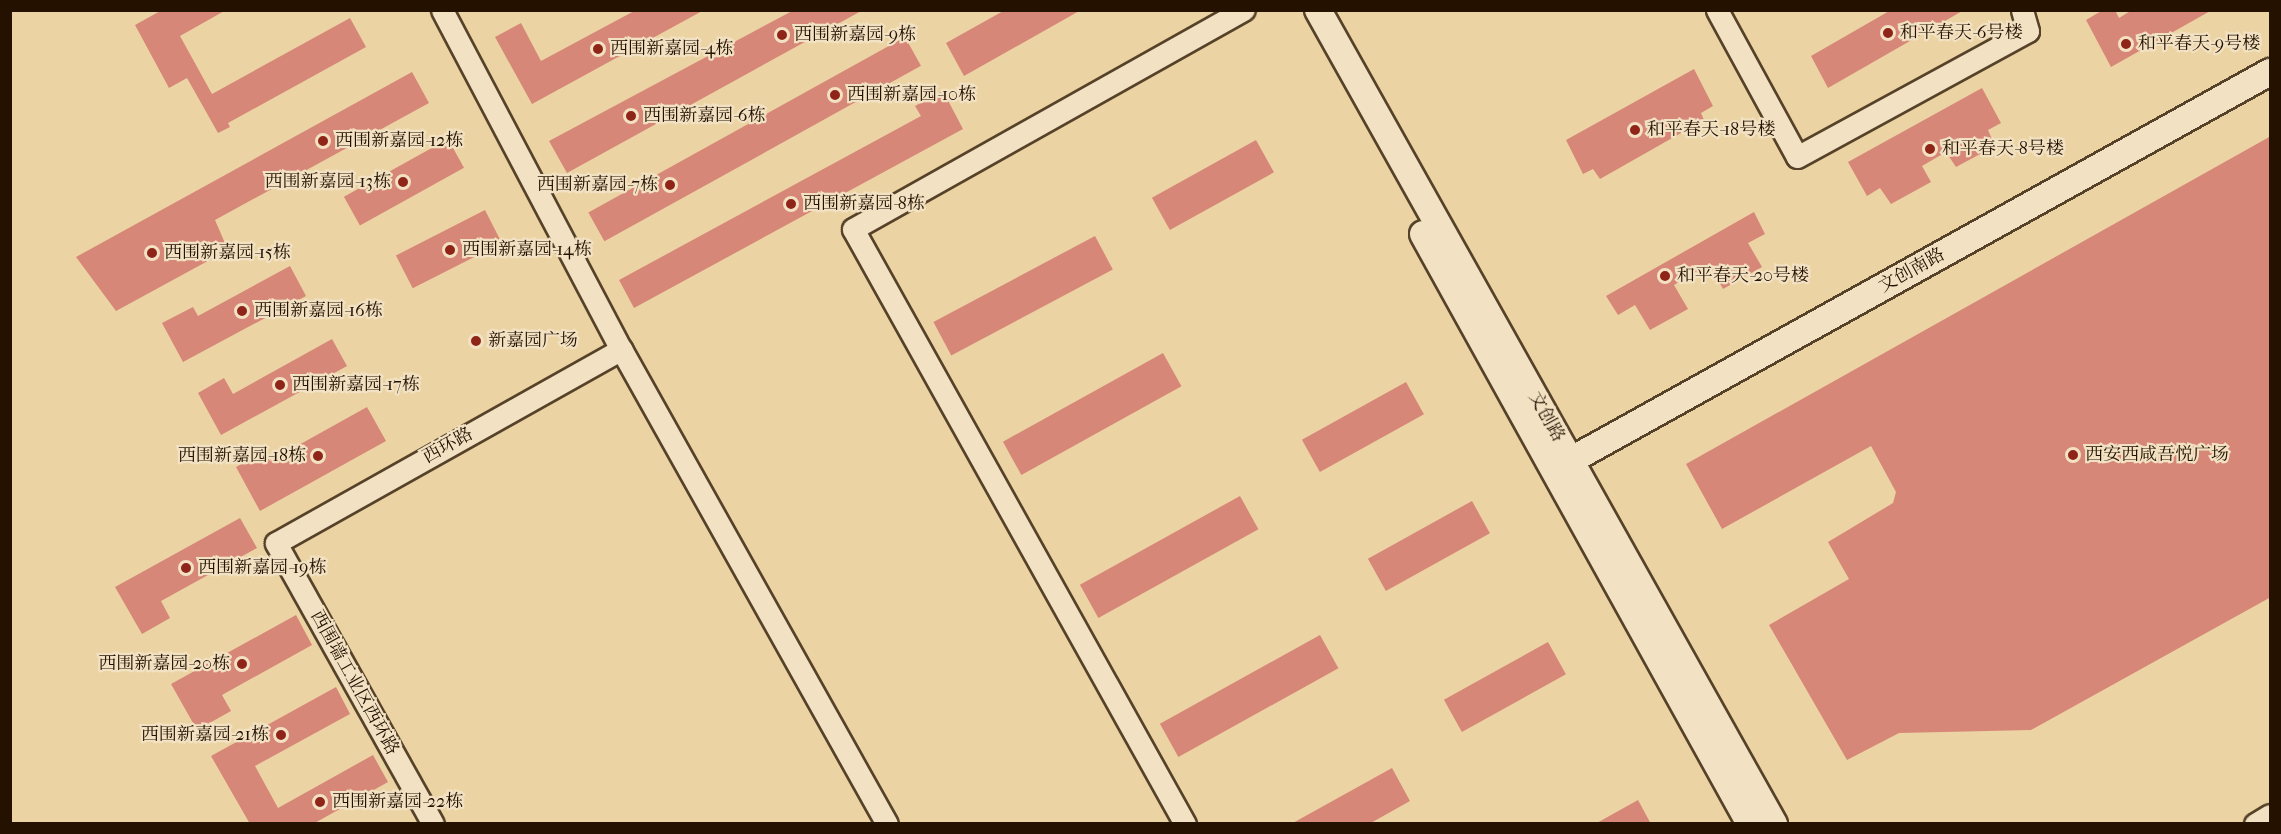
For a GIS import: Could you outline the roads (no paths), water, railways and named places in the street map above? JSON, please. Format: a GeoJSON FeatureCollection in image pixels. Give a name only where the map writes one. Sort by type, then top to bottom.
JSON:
{"type":"FeatureCollection","features":[{"type":"Feature","properties":{"kind":"street"},"geometry":{"type":"LineString","coordinates":[[442,10],[621,349],[887,824]]}},
{"type":"Feature","properties":{"kind":"street"},"geometry":{"type":"LineString","coordinates":[[1185,824],[853,229],[1244,10]]}},
{"type":"Feature","properties":{"kind":"street","name":"文创路"},"geometry":{"type":"LineString","coordinates":[[1299,10],[1562,465],[1774,824]]}},
{"type":"Feature","properties":{"kind":"street","name":"文创路"},"geometry":{"type":"LineString","coordinates":[[1318,10],[1562,465],[1750,824]]}},
{"type":"Feature","properties":{"kind":"street"},"geometry":{"type":"LineString","coordinates":[[1717,10],[1797,157],[2028,31],[2022,10]]}},
{"type":"Feature","properties":{"kind":"street","name":"文创南路"},"geometry":{"type":"LineString","coordinates":[[1562,465],[2271,72]]}},
{"type":"Feature","properties":{"kind":"street","name":"西环路"},"geometry":{"type":"LineString","coordinates":[[276,543],[621,349]]}},
{"type":"Feature","properties":{"kind":"street","name":"西围墙工业区西环路"},"geometry":{"type":"LineString","coordinates":[[276,543],[433,824]]}},
{"type":"Feature","properties":{"kind":"street"},"geometry":{"type":"LineString","coordinates":[[2255,824],[2271,815]]}},
{"type":"Feature","properties":{"kind":"place","name":"和平春天-6号楼"},"geometry":{"type":"Point","coordinates":[1888,33]}},
{"type":"Feature","properties":{"kind":"place","name":"西围新嘉园-9栋"},"geometry":{"type":"Point","coordinates":[782,35]}},
{"type":"Feature","properties":{"kind":"place","name":"和平春天-9号楼"},"geometry":{"type":"Point","coordinates":[2126,44]}},
{"type":"Feature","properties":{"kind":"place","name":"西围新嘉园-4栋"},"geometry":{"type":"Point","coordinates":[598,49]}},
{"type":"Feature","properties":{"kind":"place","name":"西围新嘉园-10栋"},"geometry":{"type":"Point","coordinates":[835,95]}},
{"type":"Feature","properties":{"kind":"place","name":"西围新嘉园-6栋"},"geometry":{"type":"Point","coordinates":[631,116]}},
{"type":"Feature","properties":{"kind":"place","name":"和平春天-18号楼"},"geometry":{"type":"Point","coordinates":[1635,130]}},
{"type":"Feature","properties":{"kind":"place","name":"西围新嘉园-12栋"},"geometry":{"type":"Point","coordinates":[323,141]}},
{"type":"Feature","properties":{"kind":"place","name":"和平春天-8号楼"},"geometry":{"type":"Point","coordinates":[1930,149]}},
{"type":"Feature","properties":{"kind":"place","name":"西围新嘉园-13栋"},"geometry":{"type":"Point","coordinates":[403,182]}},
{"type":"Feature","properties":{"kind":"place","name":"西围新嘉园-7栋"},"geometry":{"type":"Point","coordinates":[670,185]}},
{"type":"Feature","properties":{"kind":"place","name":"西围新嘉园-8栋"},"geometry":{"type":"Point","coordinates":[791,204]}},
{"type":"Feature","properties":{"kind":"place","name":"西围新嘉园-14栋"},"geometry":{"type":"Point","coordinates":[450,250]}},
{"type":"Feature","properties":{"kind":"place","name":"西围新嘉园-15栋"},"geometry":{"type":"Point","coordinates":[152,253]}},
{"type":"Feature","properties":{"kind":"place","name":"和平春天-20号楼"},"geometry":{"type":"Point","coordinates":[1665,276]}},
{"type":"Feature","properties":{"kind":"place","name":"西围新嘉园-16栋"},"geometry":{"type":"Point","coordinates":[242,311]}},
{"type":"Feature","properties":{"kind":"place","name":"新嘉园广场"},"geometry":{"type":"Point","coordinates":[476,341]}},
{"type":"Feature","properties":{"kind":"place","name":"西围新嘉园-17栋"},"geometry":{"type":"Point","coordinates":[280,385]}},
{"type":"Feature","properties":{"kind":"place","name":"西安西咸吾悦广场"},"geometry":{"type":"Point","coordinates":[2073,455]}},
{"type":"Feature","properties":{"kind":"place","name":"西围新嘉园-18栋"},"geometry":{"type":"Point","coordinates":[318,456]}},
{"type":"Feature","properties":{"kind":"place","name":"西围新嘉园-19栋"},"geometry":{"type":"Point","coordinates":[186,568]}},
{"type":"Feature","properties":{"kind":"place","name":"西围新嘉园-20栋"},"geometry":{"type":"Point","coordinates":[242,664]}},
{"type":"Feature","properties":{"kind":"place","name":"西围新嘉园-21栋"},"geometry":{"type":"Point","coordinates":[281,735]}},
{"type":"Feature","properties":{"kind":"place","name":"西围新嘉园-22栋"},"geometry":{"type":"Point","coordinates":[320,802]}}]}
